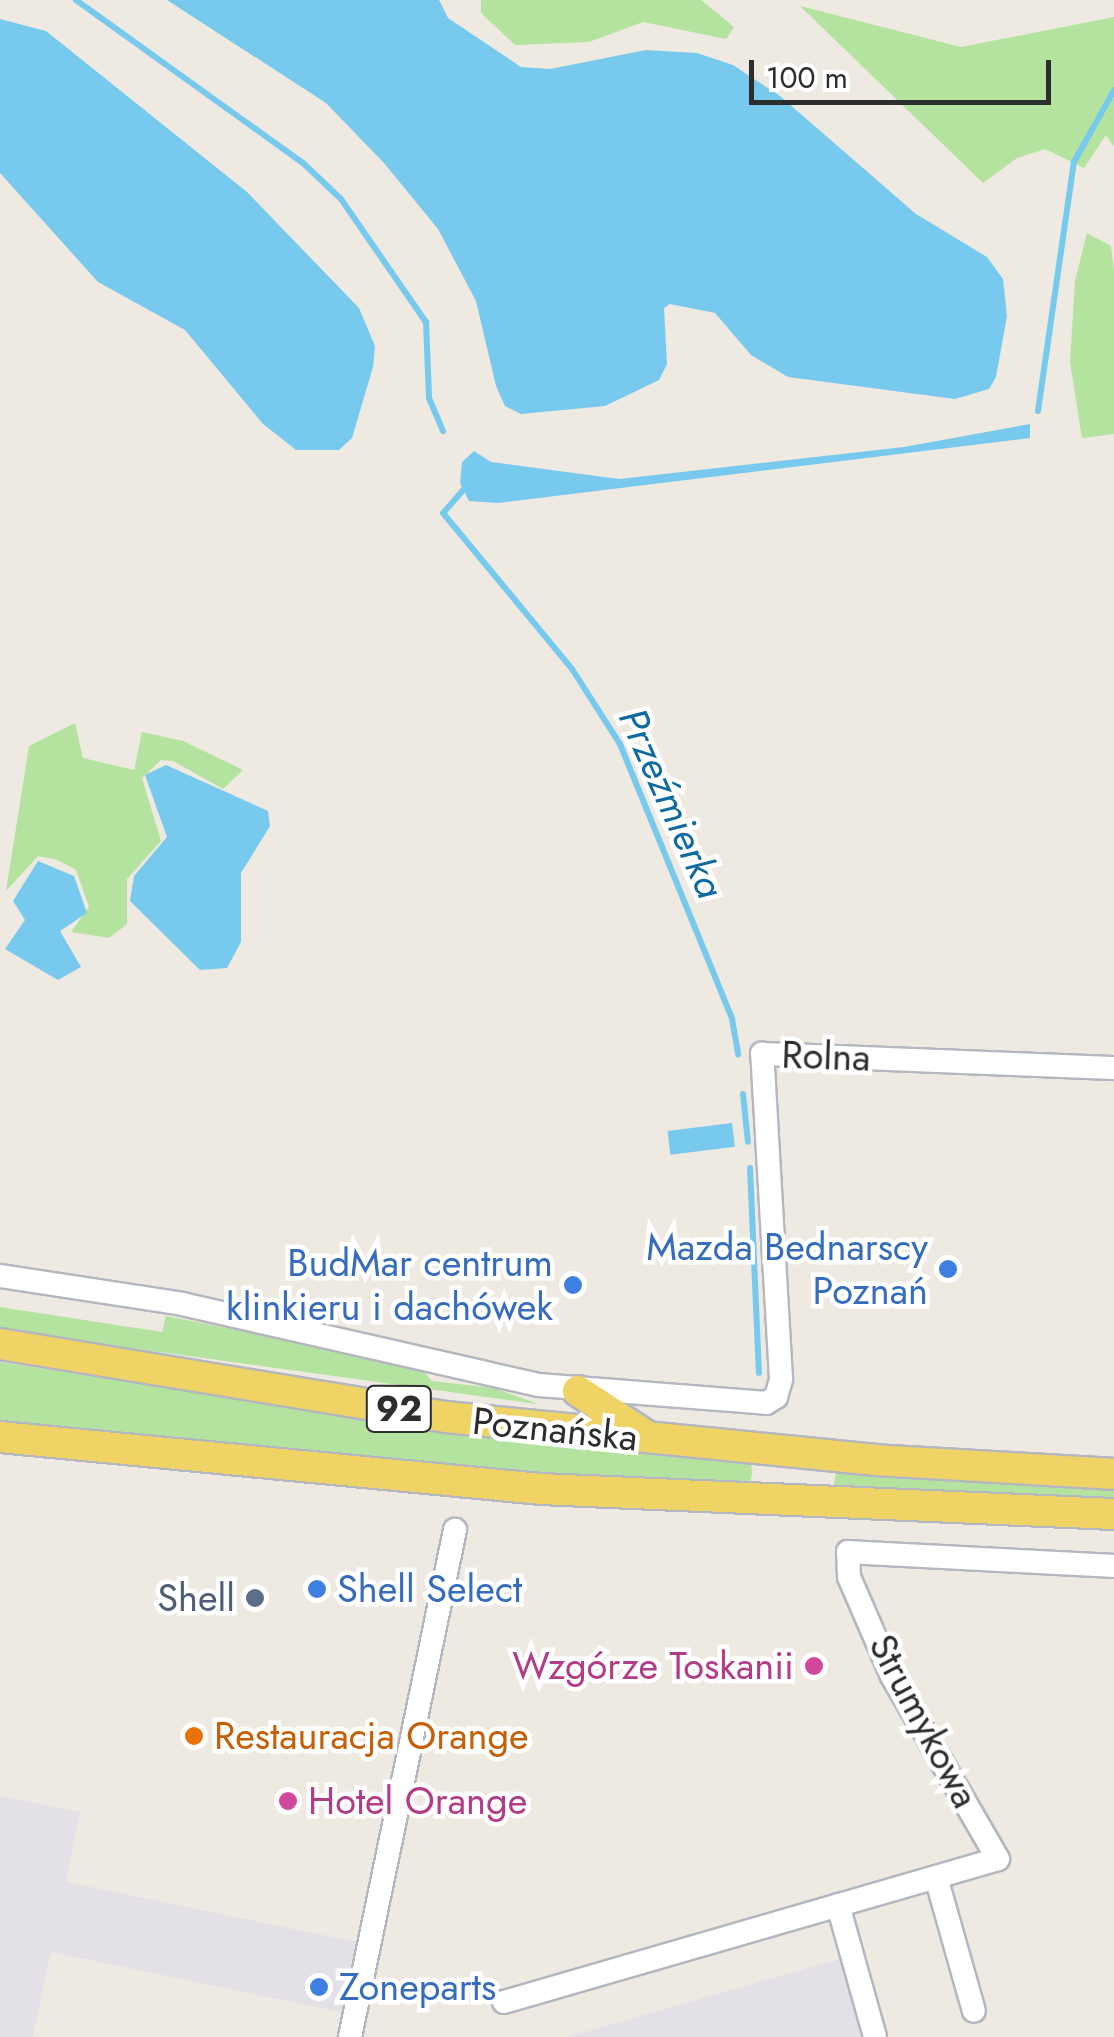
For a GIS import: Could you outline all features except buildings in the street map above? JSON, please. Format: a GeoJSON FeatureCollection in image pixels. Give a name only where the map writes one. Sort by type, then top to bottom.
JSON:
{"type":"FeatureCollection","features":[{"type":"Feature","properties":{"kind":"main road","name":"Poznańska"},"geometry":{"type":"LineString","coordinates":[[0,1344],[446,1417],[674,1442],[1111,1473]]}},
{"type":"Feature","properties":{"kind":"main road"},"geometry":{"type":"LineString","coordinates":[[578,1390],[627,1426],[674,1442]]}},
{"type":"Feature","properties":{"kind":"main road","name":"Poznańska"},"geometry":{"type":"LineString","coordinates":[[0,1437],[559,1490],[1114,1514]]}},
{"type":"Feature","properties":{"kind":"street","name":"Rolna"},"geometry":{"type":"LineString","coordinates":[[776,1397],[782,1379],[762,1054],[1114,1068]]}},
{"type":"Feature","properties":{"kind":"street","name":"Poznańska"},"geometry":{"type":"LineString","coordinates":[[0,1276],[182,1304],[578,1390],[752,1404],[776,1397]]}},
{"type":"Feature","properties":{"kind":"street"},"geometry":{"type":"LineString","coordinates":[[350,2037],[455,1530]]}},
{"type":"Feature","properties":{"kind":"street","name":"Strumykowa"},"geometry":{"type":"LineString","coordinates":[[936,1877],[998,1859],[892,1676],[849,1577],[848,1552],[1114,1566]]}},
{"type":"Feature","properties":{"kind":"street"},"geometry":{"type":"LineString","coordinates":[[504,2002],[936,1877],[974,2011]]}},
{"type":"Feature","properties":{"kind":"street"},"geometry":{"type":"LineString","coordinates":[[838,1905],[876,2037]]}},
{"type":"Feature","properties":{"kind":"shaded area"},"geometry":{"type":"Polygon","coordinates":[[[0,1796],[80,1812],[66,1882],[356,1942],[341,2012],[51,1952],[33,2037],[0,2037],[0,1796]]]}},
{"type":"Feature","properties":{"kind":"shaded area"},"geometry":{"type":"Polygon","coordinates":[[[843,1958],[866,2037],[568,2037],[843,1958]]]}},
{"type":"Feature","properties":{"kind":"green space"},"geometry":{"type":"Polygon","coordinates":[[[481,0],[701,0],[734,27],[726,39],[643,22],[589,42],[515,45],[481,13],[481,0]]]}},
{"type":"Feature","properties":{"kind":"green space"},"geometry":{"type":"Polygon","coordinates":[[[800,6],[961,47],[1114,17],[1114,147],[1106,135],[1084,168],[1045,149],[1017,158],[983,183],[800,6]]]}},
{"type":"Feature","properties":{"kind":"green space"},"geometry":{"type":"Polygon","coordinates":[[[1087,233],[1111,246],[1114,434],[1082,438],[1070,362],[1075,281],[1087,233]]]}},
{"type":"Feature","properties":{"kind":"green space"},"geometry":{"type":"Polygon","coordinates":[[[75,723],[83,758],[134,770],[142,732],[183,741],[243,770],[223,789],[173,761],[161,760],[142,778],[161,841],[127,879],[127,924],[109,938],[71,932],[89,907],[76,870],[58,860],[38,856],[6,891],[29,746],[75,723]]]}},
{"type":"Feature","properties":{"kind":"green space"},"geometry":{"type":"Polygon","coordinates":[[[0,1307],[162,1332],[166,1316],[419,1366],[432,1381],[494,1388],[538,1404],[49,1337],[0,1328],[0,1307]]]}},
{"type":"Feature","properties":{"kind":"green space"},"geometry":{"type":"Polygon","coordinates":[[[0,1362],[330,1413],[751,1460],[752,1474],[749,1489],[653,1485],[0,1422],[0,1362]]]}},
{"type":"Feature","properties":{"kind":"green space"},"geometry":{"type":"Polygon","coordinates":[[[837,1467],[1114,1485],[1114,1503],[833,1488],[837,1467]]]}},
{"type":"Feature","properties":{"kind":"water"},"geometry":{"type":"Polygon","coordinates":[[[167,0],[439,0],[448,18],[521,67],[550,69],[646,50],[697,53],[733,65],[780,96],[916,214],[987,257],[1003,279],[1007,316],[996,377],[989,389],[955,399],[788,377],[751,355],[715,313],[670,304],[664,308],[667,364],[659,380],[605,406],[521,414],[505,406],[496,386],[476,301],[438,229],[384,163],[326,103],[167,0]]]}},
{"type":"Feature","properties":{"kind":"water"},"geometry":{"type":"Polygon","coordinates":[[[0,19],[46,31],[247,192],[359,308],[375,346],[373,367],[352,438],[339,450],[296,450],[263,424],[185,330],[98,282],[0,173],[0,19]]]}},
{"type":"Feature","properties":{"kind":"water"},"geometry":{"type":"Polygon","coordinates":[[[1030,424],[1030,438],[498,503],[469,501],[460,483],[462,462],[474,451],[491,462],[619,479],[904,447],[1030,424]]]}},
{"type":"Feature","properties":{"kind":"water"},"geometry":{"type":"Polygon","coordinates":[[[166,765],[268,811],[270,826],[241,873],[241,942],[227,968],[200,970],[130,901],[134,876],[167,837],[145,775],[166,765]]]}},
{"type":"Feature","properties":{"kind":"water"},"geometry":{"type":"Polygon","coordinates":[[[38,861],[74,876],[87,913],[60,931],[81,967],[58,980],[5,949],[25,920],[13,901],[38,861]]]}},
{"type":"Feature","properties":{"kind":"water"},"geometry":{"type":"Polygon","coordinates":[[[732,1123],[735,1147],[670,1155],[667,1131],[732,1123]]]}},
{"type":"Feature","properties":{"kind":"waterway","name":"Przeźmierka"},"geometry":{"type":"LineString","coordinates":[[76,0],[303,163],[341,199],[426,322],[429,398],[443,431]]}},
{"type":"Feature","properties":{"kind":"waterway"},"geometry":{"type":"LineString","coordinates":[[1038,411],[1074,162],[1114,90]]}},
{"type":"Feature","properties":{"kind":"waterway","name":"Przeźmierka"},"geometry":{"type":"LineString","coordinates":[[465,488],[443,513],[572,669],[620,744],[732,1019],[738,1054]]}},
{"type":"Feature","properties":{"kind":"waterway","name":"Przeźmierka"},"geometry":{"type":"LineString","coordinates":[[743,1094],[748,1142]]}},
{"type":"Feature","properties":{"kind":"waterway","name":"Przeźmierka"},"geometry":{"type":"LineString","coordinates":[[750,1168],[759,1373]]}},
{"type":"Feature","properties":{"kind":"place","name":"Mazda Bednarscy Poznań"},"geometry":{"type":"Point","coordinates":[948,1269]}},
{"type":"Feature","properties":{"kind":"place","name":"BudMar centrum klinkieru i dachówek"},"geometry":{"type":"Point","coordinates":[573,1285]}},
{"type":"Feature","properties":{"kind":"place","name":"Shell Select"},"geometry":{"type":"Point","coordinates":[317,1589]}},
{"type":"Feature","properties":{"kind":"place","name":"Shell"},"geometry":{"type":"Point","coordinates":[255,1598]}},
{"type":"Feature","properties":{"kind":"place","name":"Wzgórze Toskanii"},"geometry":{"type":"Point","coordinates":[814,1666]}},
{"type":"Feature","properties":{"kind":"place","name":"Restauracja Orange"},"geometry":{"type":"Point","coordinates":[194,1736]}},
{"type":"Feature","properties":{"kind":"place","name":"Hotel Orange"},"geometry":{"type":"Point","coordinates":[288,1801]}},
{"type":"Feature","properties":{"kind":"place","name":"Zoneparts"},"geometry":{"type":"Point","coordinates":[319,1987]}}]}
